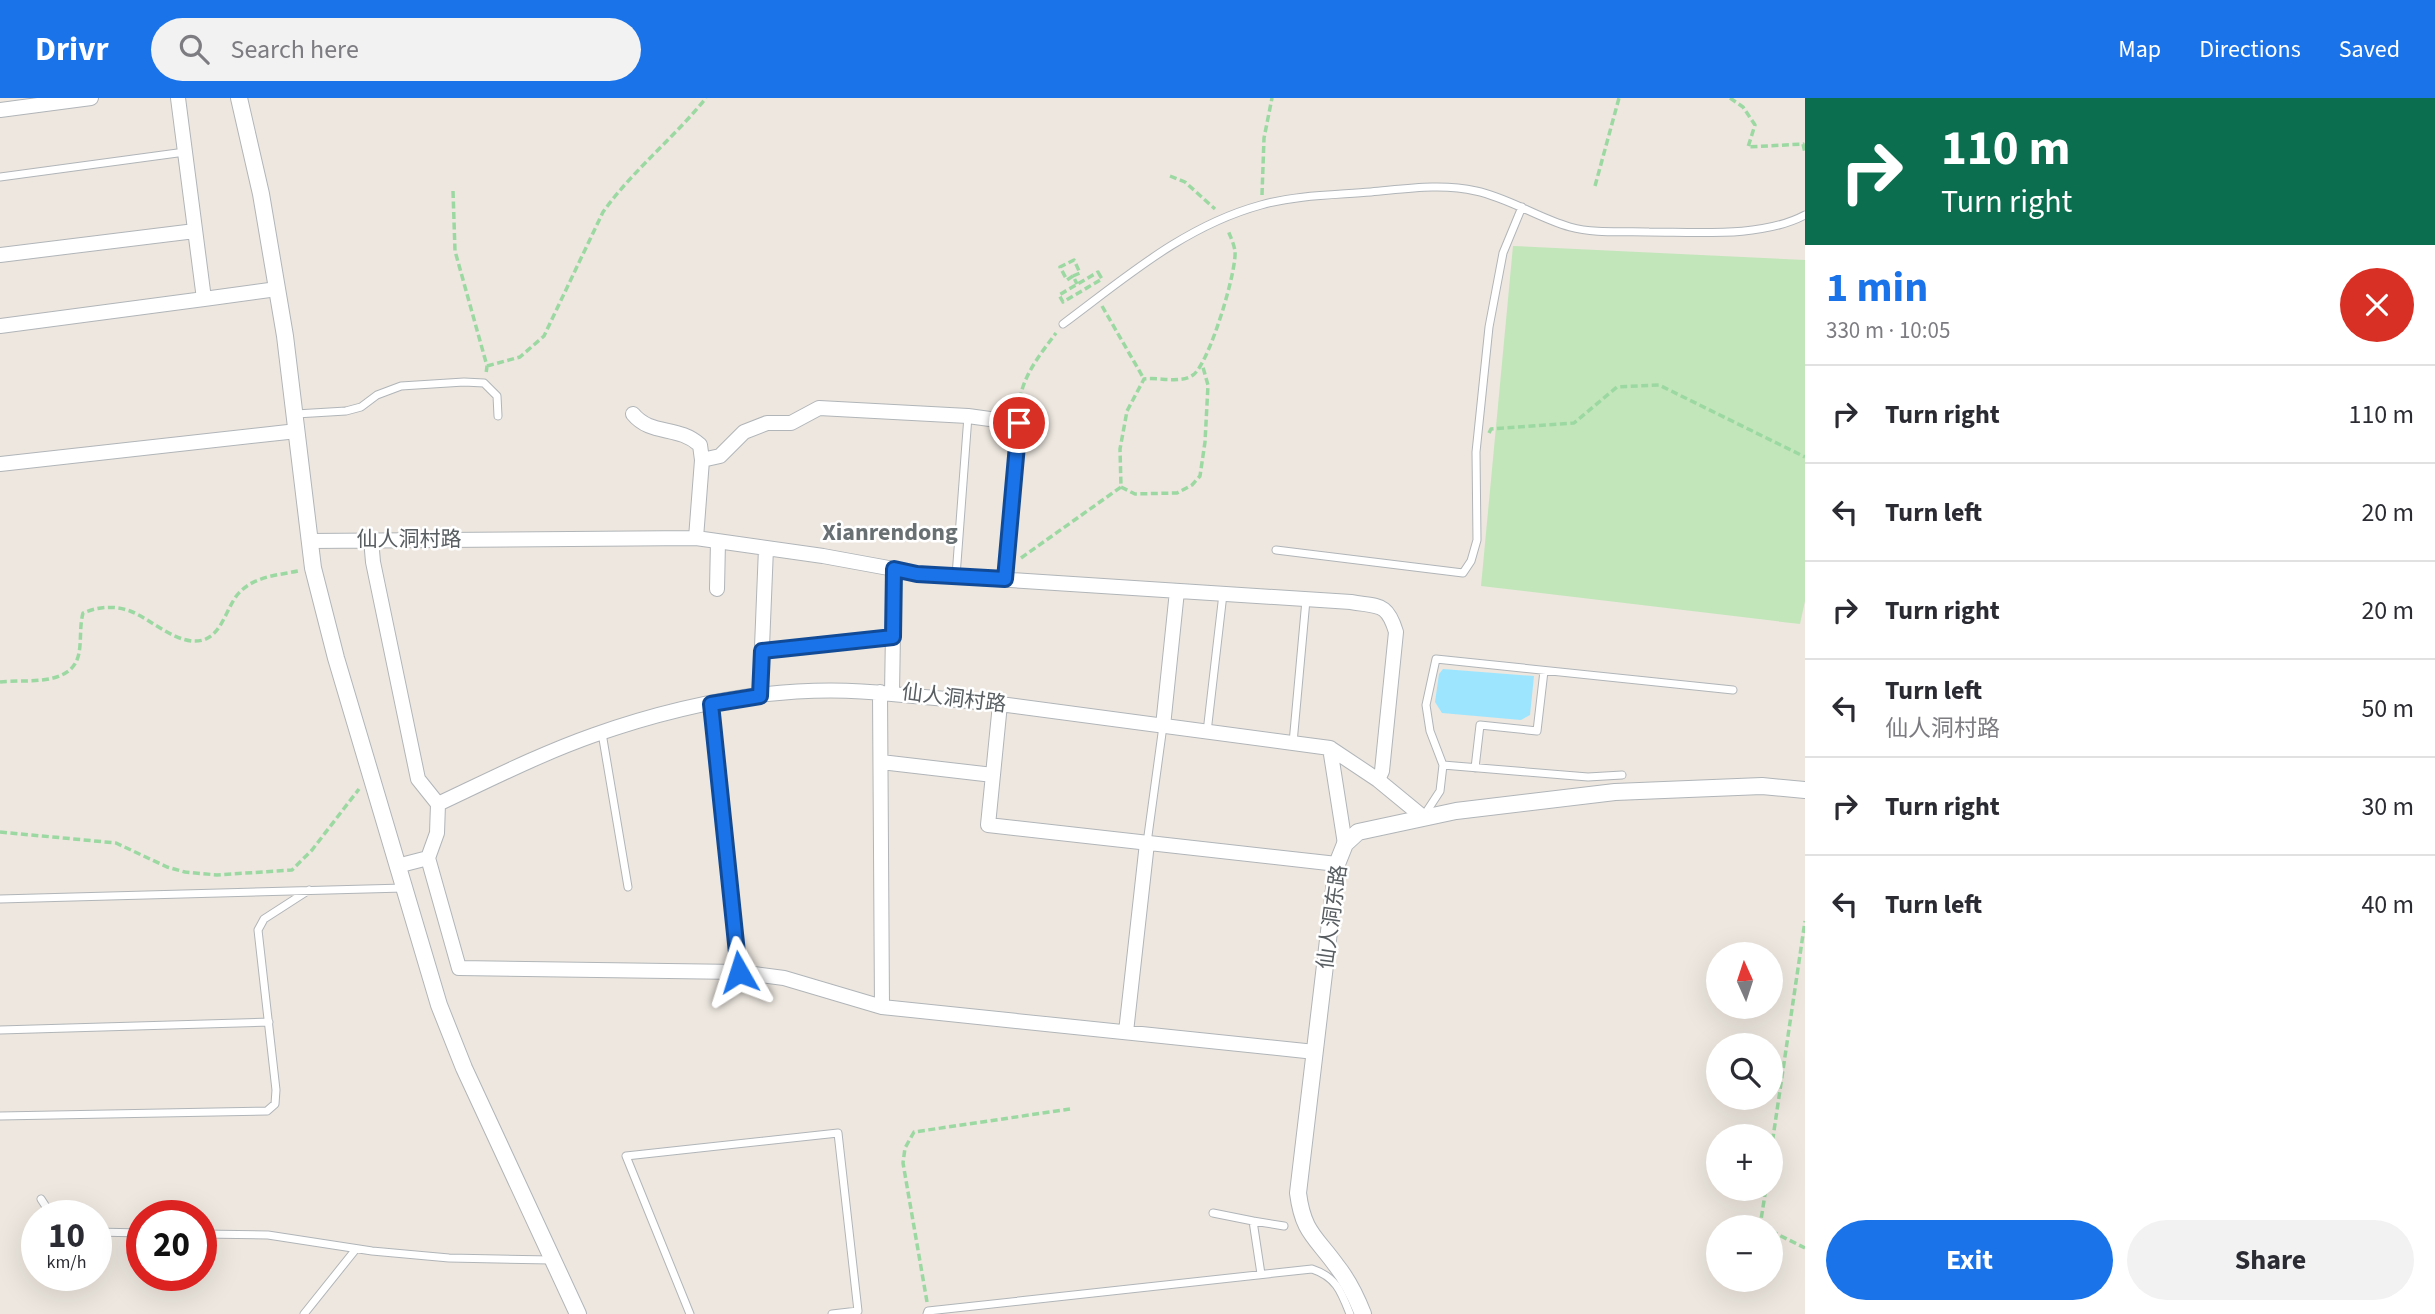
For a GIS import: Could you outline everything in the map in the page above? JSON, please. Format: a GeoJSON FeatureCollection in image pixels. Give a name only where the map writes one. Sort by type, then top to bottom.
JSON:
{"type":"FeatureCollection","features":[{"type":"Feature","properties":{"kind":"street"},"geometry":{"type":"LineString","coordinates":[[0,110],[91,98]]}},
{"type":"Feature","properties":{"kind":"street"},"geometry":{"type":"LineString","coordinates":[[178,98],[204,299]]}},
{"type":"Feature","properties":{"kind":"street"},"geometry":{"type":"LineString","coordinates":[[239,98],[261,194],[277,289],[313,568],[336,658],[439,1005],[464,1068],[551,1261],[578,1314]]}},
{"type":"Feature","properties":{"kind":"street"},"geometry":{"type":"LineString","coordinates":[[0,255],[195,231]]}},
{"type":"Feature","properties":{"kind":"street"},"geometry":{"type":"LineString","coordinates":[[0,326],[277,289]]}},
{"type":"Feature","properties":{"kind":"street"},"geometry":{"type":"LineString","coordinates":[[702,460],[720,456],[744,432],[767,423],[791,424],[819,408],[968,416],[1019,423],[1005,572]]}},
{"type":"Feature","properties":{"kind":"street"},"geometry":{"type":"LineString","coordinates":[[634,414],[640,423],[692,437],[700,445],[702,460],[696,538]]}},
{"type":"Feature","properties":{"kind":"street"},"geometry":{"type":"LineString","coordinates":[[0,464],[297,431]]}},
{"type":"Feature","properties":{"kind":"street","name":"仙人洞村路"},"geometry":{"type":"LineString","coordinates":[[309,541],[696,538],[894,569],[893,637],[886,693],[1000,704],[1330,748]]}},
{"type":"Feature","properties":{"kind":"street"},"geometry":{"type":"LineString","coordinates":[[371,539],[373,562],[418,779],[438,804],[437,833],[428,858],[459,968],[739,972],[784,978],[882,1007],[1315,1052]]}},
{"type":"Feature","properties":{"kind":"street"},"geometry":{"type":"LineString","coordinates":[[717,589],[718,541]]}},
{"type":"Feature","properties":{"kind":"street"},"geometry":{"type":"LineString","coordinates":[[760,696],[766,548]]}},
{"type":"Feature","properties":{"kind":"street"},"geometry":{"type":"LineString","coordinates":[[894,569],[917,574],[956,576],[1005,572],[1177,591],[1351,602],[1385,608],[1391,615],[1396,632],[1382,771],[1378,780]]}},
{"type":"Feature","properties":{"kind":"street"},"geometry":{"type":"LineString","coordinates":[[1163,726],[1177,591]]}},
{"type":"Feature","properties":{"kind":"street"},"geometry":{"type":"LineString","coordinates":[[762,651],[893,637]]}},
{"type":"Feature","properties":{"kind":"street"},"geometry":{"type":"LineString","coordinates":[[438,804],[538,757],[602,733],[659,716],[711,704],[798,690],[886,693],[881,762],[882,1007]]}},
{"type":"Feature","properties":{"kind":"street"},"geometry":{"type":"LineString","coordinates":[[1000,704],[988,825],[1337,864]]}},
{"type":"Feature","properties":{"kind":"street"},"geometry":{"type":"LineString","coordinates":[[1330,748],[1378,780],[1423,817]]}},
{"type":"Feature","properties":{"kind":"street"},"geometry":{"type":"LineString","coordinates":[[1330,748],[1345,844]]}},
{"type":"Feature","properties":{"kind":"street"},"geometry":{"type":"LineString","coordinates":[[881,762],[993,775]]}},
{"type":"Feature","properties":{"kind":"street","name":"仙人洞东路"},"geometry":{"type":"LineString","coordinates":[[1363,1314],[1355,1293],[1312,1236],[1301,1213],[1298,1193],[1337,864],[1345,844],[1358,832],[1423,817],[1615,792],[1762,786],[1805,790]]}},
{"type":"Feature","properties":{"kind":"street"},"geometry":{"type":"LineString","coordinates":[[1126,1032],[1147,843]]}},
{"type":"Feature","properties":{"kind":"street"},"geometry":{"type":"LineString","coordinates":[[397,866],[428,858]]}},
{"type":"Feature","properties":{"kind":"lane"},"geometry":{"type":"LineString","coordinates":[[0,177],[185,152]]}},
{"type":"Feature","properties":{"kind":"lane"},"geometry":{"type":"LineString","coordinates":[[1063,324],[1170,245],[1200,227],[1262,204],[1300,197],[1440,187],[1475,190],[1568,226],[1594,231],[1727,232],[1766,226],[1805,215]]}},
{"type":"Feature","properties":{"kind":"lane"},"geometry":{"type":"LineString","coordinates":[[1276,550],[1463,573],[1471,561],[1477,540],[1476,452],[1489,327],[1503,253],[1522,207]]}},
{"type":"Feature","properties":{"kind":"lane"},"geometry":{"type":"LineString","coordinates":[[295,414],[346,411],[361,407],[377,395],[401,386],[464,382],[484,383],[497,396],[498,416]]}},
{"type":"Feature","properties":{"kind":"lane"},"geometry":{"type":"LineString","coordinates":[[956,576],[968,416]]}},
{"type":"Feature","properties":{"kind":"lane"},"geometry":{"type":"LineString","coordinates":[[1207,732],[1223,594]]}},
{"type":"Feature","properties":{"kind":"lane"},"geometry":{"type":"LineString","coordinates":[[1293,743],[1307,599]]}},
{"type":"Feature","properties":{"kind":"lane"},"geometry":{"type":"LineString","coordinates":[[1423,817],[1440,791],[1443,765],[1430,731],[1426,705],[1436,659],[1733,690]]}},
{"type":"Feature","properties":{"kind":"lane"},"geometry":{"type":"LineString","coordinates":[[1475,768],[1480,725],[1537,731],[1544,671]]}},
{"type":"Feature","properties":{"kind":"lane"},"geometry":{"type":"LineString","coordinates":[[711,704],[739,972]]}},
{"type":"Feature","properties":{"kind":"lane"},"geometry":{"type":"LineString","coordinates":[[1147,843],[1163,726]]}},
{"type":"Feature","properties":{"kind":"lane"},"geometry":{"type":"LineString","coordinates":[[602,733],[628,887]]}},
{"type":"Feature","properties":{"kind":"lane"},"geometry":{"type":"LineString","coordinates":[[1443,765],[1588,777],[1622,775]]}},
{"type":"Feature","properties":{"kind":"lane"},"geometry":{"type":"LineString","coordinates":[[0,899],[404,888]]}},
{"type":"Feature","properties":{"kind":"lane"},"geometry":{"type":"LineString","coordinates":[[0,1116],[267,1111],[275,1104],[276,1090],[258,930],[264,919],[309,890]]}},
{"type":"Feature","properties":{"kind":"lane"},"geometry":{"type":"LineString","coordinates":[[0,1030],[269,1022]]}},
{"type":"Feature","properties":{"kind":"lane"},"geometry":{"type":"LineString","coordinates":[[690,1314],[626,1156],[838,1133],[858,1311],[832,1314]]}},
{"type":"Feature","properties":{"kind":"lane"},"geometry":{"type":"LineString","coordinates":[[1213,1213],[1284,1226]]}},
{"type":"Feature","properties":{"kind":"lane"},"geometry":{"type":"LineString","coordinates":[[1254,1221],[1261,1275]]}},
{"type":"Feature","properties":{"kind":"lane"},"geometry":{"type":"LineString","coordinates":[[217,1234],[268,1235],[356,1249],[449,1258],[551,1261]]}},
{"type":"Feature","properties":{"kind":"lane"},"geometry":{"type":"LineString","coordinates":[[304,1314],[356,1249]]}},
{"type":"Feature","properties":{"kind":"lane"},"geometry":{"type":"LineString","coordinates":[[927,1312],[1312,1269],[1327,1274],[1340,1289],[1350,1314]]}},
{"type":"Feature","properties":{"kind":"path"},"geometry":{"type":"LineString","coordinates":[[487,366],[520,358],[544,336],[603,212],[616,194],[706,98]]}},
{"type":"Feature","properties":{"kind":"path"},"geometry":{"type":"LineString","coordinates":[[1262,204],[1264,138],[1272,98]]}},
{"type":"Feature","properties":{"kind":"path"},"geometry":{"type":"LineString","coordinates":[[1595,186],[1619,98]]}},
{"type":"Feature","properties":{"kind":"path"},"geometry":{"type":"LineString","coordinates":[[1730,98],[1743,107],[1755,125],[1748,147],[1803,144],[1805,153]]}},
{"type":"Feature","properties":{"kind":"path"},"geometry":{"type":"LineString","coordinates":[[1144,379],[1181,380],[1194,374],[1202,364],[1228,296],[1235,251],[1224,217],[1185,183],[1170,176]]}},
{"type":"Feature","properties":{"kind":"path"},"geometry":{"type":"LineString","coordinates":[[453,191],[455,251],[487,366],[484,383]]}},
{"type":"Feature","properties":{"kind":"path"},"geometry":{"type":"LineString","coordinates":[[1073,260],[1080,273],[1073,276],[1067,280],[1060,267],[1073,260]]}},
{"type":"Feature","properties":{"kind":"path"},"geometry":{"type":"LineString","coordinates":[[1098,272],[1102,279],[1063,302],[1059,295],[1077,284],[1098,272]]}},
{"type":"Feature","properties":{"kind":"path"},"geometry":{"type":"LineString","coordinates":[[1073,276],[1077,284]]}},
{"type":"Feature","properties":{"kind":"path"},"geometry":{"type":"LineString","coordinates":[[1097,299],[1144,379]]}},
{"type":"Feature","properties":{"kind":"path"},"geometry":{"type":"LineString","coordinates":[[1019,423],[1019,400],[1031,367],[1063,324]]}},
{"type":"Feature","properties":{"kind":"path"},"geometry":{"type":"LineString","coordinates":[[1121,487],[1135,494],[1177,493],[1192,485],[1200,476],[1208,384],[1202,364]]}},
{"type":"Feature","properties":{"kind":"path"},"geometry":{"type":"LineString","coordinates":[[1121,487],[1120,449],[1127,411],[1144,379]]}},
{"type":"Feature","properties":{"kind":"path"},"geometry":{"type":"LineString","coordinates":[[1476,452],[1491,429],[1574,423],[1617,387],[1659,385],[1805,457]]}},
{"type":"Feature","properties":{"kind":"path"},"geometry":{"type":"LineString","coordinates":[[1005,572],[1121,487]]}},
{"type":"Feature","properties":{"kind":"path"},"geometry":{"type":"LineString","coordinates":[[0,682],[58,678],[73,668],[78,655],[79,627],[83,613],[98,607],[129,611],[190,642],[205,640],[214,633],[240,591],[254,581],[313,568]]}},
{"type":"Feature","properties":{"kind":"path"},"geometry":{"type":"LineString","coordinates":[[0,832],[116,844],[167,867],[185,872],[217,875],[292,870],[312,850],[351,799],[371,778]]}},
{"type":"Feature","properties":{"kind":"path"},"geometry":{"type":"LineString","coordinates":[[1775,1124],[1805,921]]}},
{"type":"Feature","properties":{"kind":"path"},"geometry":{"type":"LineString","coordinates":[[927,1312],[904,1163],[905,1148],[914,1132],[1070,1109]]}},
{"type":"Feature","properties":{"kind":"path"},"geometry":{"type":"LineString","coordinates":[[1783,1237],[1805,1248]]}},
{"type":"Feature","properties":{"kind":"green space"},"geometry":{"type":"Polygon","coordinates":[[[1513,246],[1805,260],[1805,601],[1800,624],[1481,586],[1513,246]]]}},
{"type":"Feature","properties":{"kind":"water"},"geometry":{"type":"Polygon","coordinates":[[[1443,669],[1534,676],[1530,715],[1521,720],[1442,713],[1435,702],[1439,674],[1443,669]]]}},
{"type":"Feature","properties":{"kind":"district","name":"Xianrendong"},"geometry":{"type":"Point","coordinates":[890,532]}},
{"type":"Feature","properties":{"kind":"route"},"geometry":{"type":"LineString","coordinates":[[739,972],[711,704],[760,696],[762,651],[893,637],[894,569],[917,574],[1005,579],[1019,423]]}}]}
